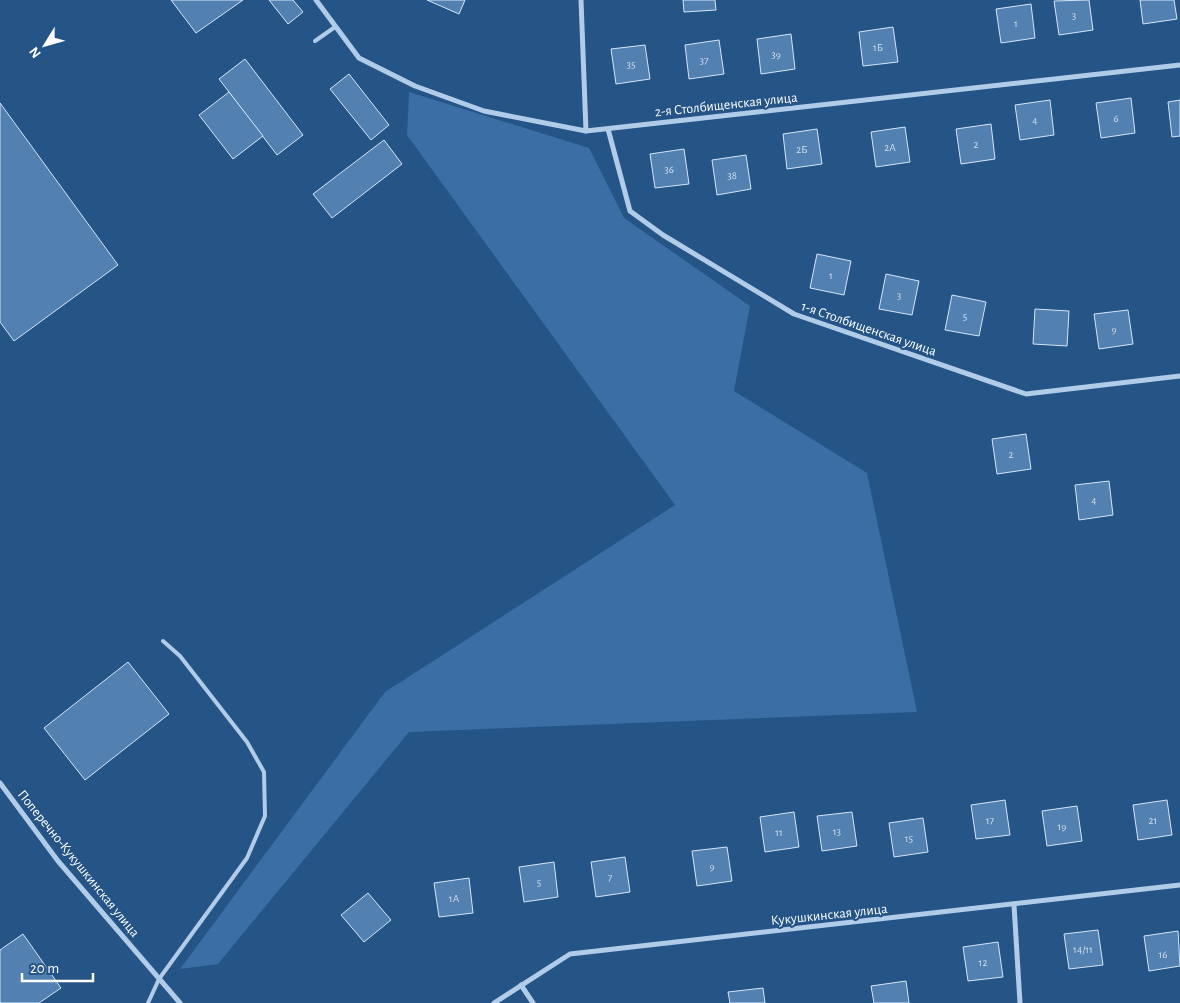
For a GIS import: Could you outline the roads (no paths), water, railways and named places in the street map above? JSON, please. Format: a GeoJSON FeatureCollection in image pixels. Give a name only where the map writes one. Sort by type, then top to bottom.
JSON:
{"type":"FeatureCollection","features":[{"type":"Feature","properties":{"kind":"street","name":"2-я Столбищенская улица"},"geometry":{"type":"LineString","coordinates":[[316,0],[359,58],[415,86],[484,111],[586,131],[1180,65]]}},
{"type":"Feature","properties":{"kind":"street"},"geometry":{"type":"LineString","coordinates":[[581,0],[586,131]]}},
{"type":"Feature","properties":{"kind":"street","name":"1-я Столбищенская улица"},"geometry":{"type":"LineString","coordinates":[[608,129],[630,211],[663,235],[794,314],[1026,394],[1180,376]]}},
{"type":"Feature","properties":{"kind":"street","name":"Поперечно-Кукушкинская улица"},"geometry":{"type":"LineString","coordinates":[[0,783],[58,861],[180,1003]]}},
{"type":"Feature","properties":{"kind":"street","name":"Кукушкинская улица"},"geometry":{"type":"LineString","coordinates":[[494,1003],[570,954],[1180,885]]}},
{"type":"Feature","properties":{"kind":"street"},"geometry":{"type":"LineString","coordinates":[[1014,905],[1020,1003]]}},
{"type":"Feature","properties":{"kind":"street"},"geometry":{"type":"LineString","coordinates":[[521,985],[533,1003]]}},
{"type":"Feature","properties":{"kind":"lane"},"geometry":{"type":"LineString","coordinates":[[315,41],[335,27]]}},
{"type":"Feature","properties":{"kind":"lane"},"geometry":{"type":"LineString","coordinates":[[148,1003],[159,979],[247,858],[265,816],[264,772],[247,742],[180,656],[163,641]]}}]}
